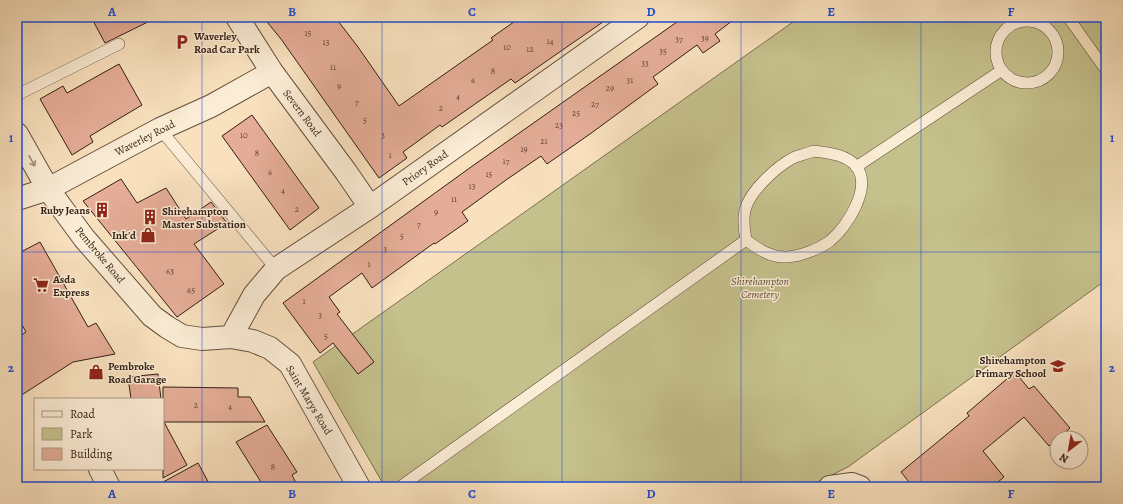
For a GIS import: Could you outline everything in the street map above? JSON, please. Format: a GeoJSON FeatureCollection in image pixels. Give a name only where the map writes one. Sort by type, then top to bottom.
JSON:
{"type":"FeatureCollection","features":[{"type":"Feature","properties":{"kind":"street","name":"Severn Road"},"geometry":{"type":"LineString","coordinates":[[237,17],[272,72],[370,207]]}},
{"type":"Feature","properties":{"kind":"street","name":"Priory Road"},"geometry":{"type":"LineString","coordinates":[[231,337],[254,295],[276,270],[370,207],[638,17]]}},
{"type":"Feature","properties":{"kind":"street","name":"Waverley Road"},"geometry":{"type":"LineString","coordinates":[[17,199],[48,189],[160,129],[210,106],[272,72]]}},
{"type":"Feature","properties":{"kind":"street","name":"Pembroke Road"},"geometry":{"type":"LineString","coordinates":[[17,134],[48,189],[84,238],[152,316],[167,328]]}},
{"type":"Feature","properties":{"kind":"street","name":"Saint Marys Road"},"geometry":{"type":"LineString","coordinates":[[167,328],[182,336],[202,339],[231,337],[253,341],[270,348],[290,364],[360,487]]}},
{"type":"Feature","properties":{"kind":"street"},"geometry":{"type":"LineString","coordinates":[[100,470],[109,487]]}},
{"type":"Feature","properties":{"kind":"street"},"geometry":{"type":"LineString","coordinates":[[830,487],[852,484],[860,487]]}},
{"type":"Feature","properties":{"kind":"lane"},"geometry":{"type":"LineString","coordinates":[[1030,21],[1043,26],[1053,35],[1058,47],[1057,62],[1050,74],[1040,80],[1028,83],[1016,81],[1002,70],[997,57],[997,43],[1004,32],[1015,24],[1030,21]]}},
{"type":"Feature","properties":{"kind":"lane"},"geometry":{"type":"LineString","coordinates":[[17,95],[119,44]]}},
{"type":"Feature","properties":{"kind":"lane"},"geometry":{"type":"LineString","coordinates":[[856,167],[1002,70]]}},
{"type":"Feature","properties":{"kind":"lane"},"geometry":{"type":"LineString","coordinates":[[160,129],[276,270]]}},
{"type":"Feature","properties":{"kind":"lane"},"geometry":{"type":"LineString","coordinates":[[813,151],[834,154],[848,160],[856,167],[862,180],[860,196],[853,212],[843,227],[829,241],[810,251],[786,257],[766,254],[746,240],[743,226],[746,209],[757,189],[772,173],[793,158],[813,151]]}},
{"type":"Feature","properties":{"kind":"lane"},"geometry":{"type":"LineString","coordinates":[[400,487],[746,240]]}},
{"type":"Feature","properties":{"kind":"green space","name":"Shirehampton Cemetery"},"geometry":{"type":"Polygon","coordinates":[[[800,17],[1061,17],[1106,80],[1106,280],[848,467],[807,487],[385,487],[313,362],[800,17]]]}},
{"type":"Feature","properties":{"kind":"green space"},"geometry":{"type":"Polygon","coordinates":[[[1075,17],[1106,17],[1106,61],[1075,17]]]}},
{"type":"Feature","properties":{"kind":"building"},"geometry":{"type":"Polygon","coordinates":[[[91,17],[158,17],[105,43],[91,17]]]}},
{"type":"Feature","properties":{"kind":"building"},"geometry":{"type":"Polygon","coordinates":[[[263,17],[335,17],[399,106],[493,40],[491,38],[521,17],[610,17],[515,83],[511,79],[442,127],[440,125],[403,152],[407,158],[379,178],[281,39],[263,17]]]}},
{"type":"Feature","properties":{"kind":"building"},"geometry":{"type":"Polygon","coordinates":[[[684,17],[737,17],[715,34],[720,41],[703,53],[697,45],[653,77],[658,84],[590,134],[547,164],[541,156],[506,180],[462,212],[468,221],[435,244],[434,243],[372,288],[362,273],[329,297],[340,312],[337,314],[374,362],[358,374],[333,343],[320,353],[283,303],[471,167],[684,17]]]}},
{"type":"Feature","properties":{"kind":"building"},"geometry":{"type":"Polygon","coordinates":[[[119,64],[142,105],[90,136],[93,142],[72,155],[40,99],[63,86],[67,93],[119,64]]]}},
{"type":"Feature","properties":{"kind":"building"},"geometry":{"type":"Polygon","coordinates":[[[252,115],[319,208],[290,230],[222,136],[252,115]]]}},
{"type":"Feature","properties":{"kind":"building"},"geometry":{"type":"Polygon","coordinates":[[[121,179],[137,203],[166,188],[186,219],[211,202],[227,223],[194,244],[224,284],[177,317],[83,201],[121,179]]]}},
{"type":"Feature","properties":{"kind":"building","name":"Asda Express"},"geometry":{"type":"Polygon","coordinates":[[[40,242],[88,327],[96,323],[115,354],[73,362],[17,398],[17,338],[26,332],[17,316],[17,254],[40,242]]]}},
{"type":"Feature","properties":{"kind":"building"},"geometry":{"type":"Polygon","coordinates":[[[1015,372],[1029,389],[1034,386],[1070,428],[1068,430],[1049,430],[1049,446],[1024,417],[983,451],[1004,477],[992,487],[913,487],[901,472],[969,416],[967,413],[1015,372]]]}},
{"type":"Feature","properties":{"kind":"building"},"geometry":{"type":"Polygon","coordinates":[[[158,374],[161,398],[131,398],[128,377],[158,374]]]}},
{"type":"Feature","properties":{"kind":"building"},"geometry":{"type":"Polygon","coordinates":[[[163,387],[238,388],[238,397],[250,397],[265,422],[164,422],[163,387]]]}},
{"type":"Feature","properties":{"kind":"building"},"geometry":{"type":"Polygon","coordinates":[[[164,422],[187,465],[163,478],[164,470],[164,422]]]}},
{"type":"Feature","properties":{"kind":"building"},"geometry":{"type":"Polygon","coordinates":[[[267,425],[297,472],[292,475],[298,487],[264,487],[236,442],[267,425]]]}},
{"type":"Feature","properties":{"kind":"building"},"geometry":{"type":"Polygon","coordinates":[[[198,463],[211,487],[154,487],[198,463]]]}},
{"type":"Feature","properties":{"kind":"place","name":"Waverley Road Car Park"},"geometry":{"type":"Point","coordinates":[182,42]}},
{"type":"Feature","properties":{"kind":"place","name":"Ruby Jeans"},"geometry":{"type":"Point","coordinates":[102,210]}},
{"type":"Feature","properties":{"kind":"place","name":"Shirehampton Master Substation"},"geometry":{"type":"Point","coordinates":[150,217]}},
{"type":"Feature","properties":{"kind":"place","name":"Ink'd"},"geometry":{"type":"Point","coordinates":[148,235]}},
{"type":"Feature","properties":{"kind":"place","name":"Asda Express"},"geometry":{"type":"Point","coordinates":[41,285]}},
{"type":"Feature","properties":{"kind":"place","name":"Shirehampton Primary School"},"geometry":{"type":"Point","coordinates":[1058,366]}},
{"type":"Feature","properties":{"kind":"place","name":"Pembroke Road Garage"},"geometry":{"type":"Point","coordinates":[96,372]}}]}
